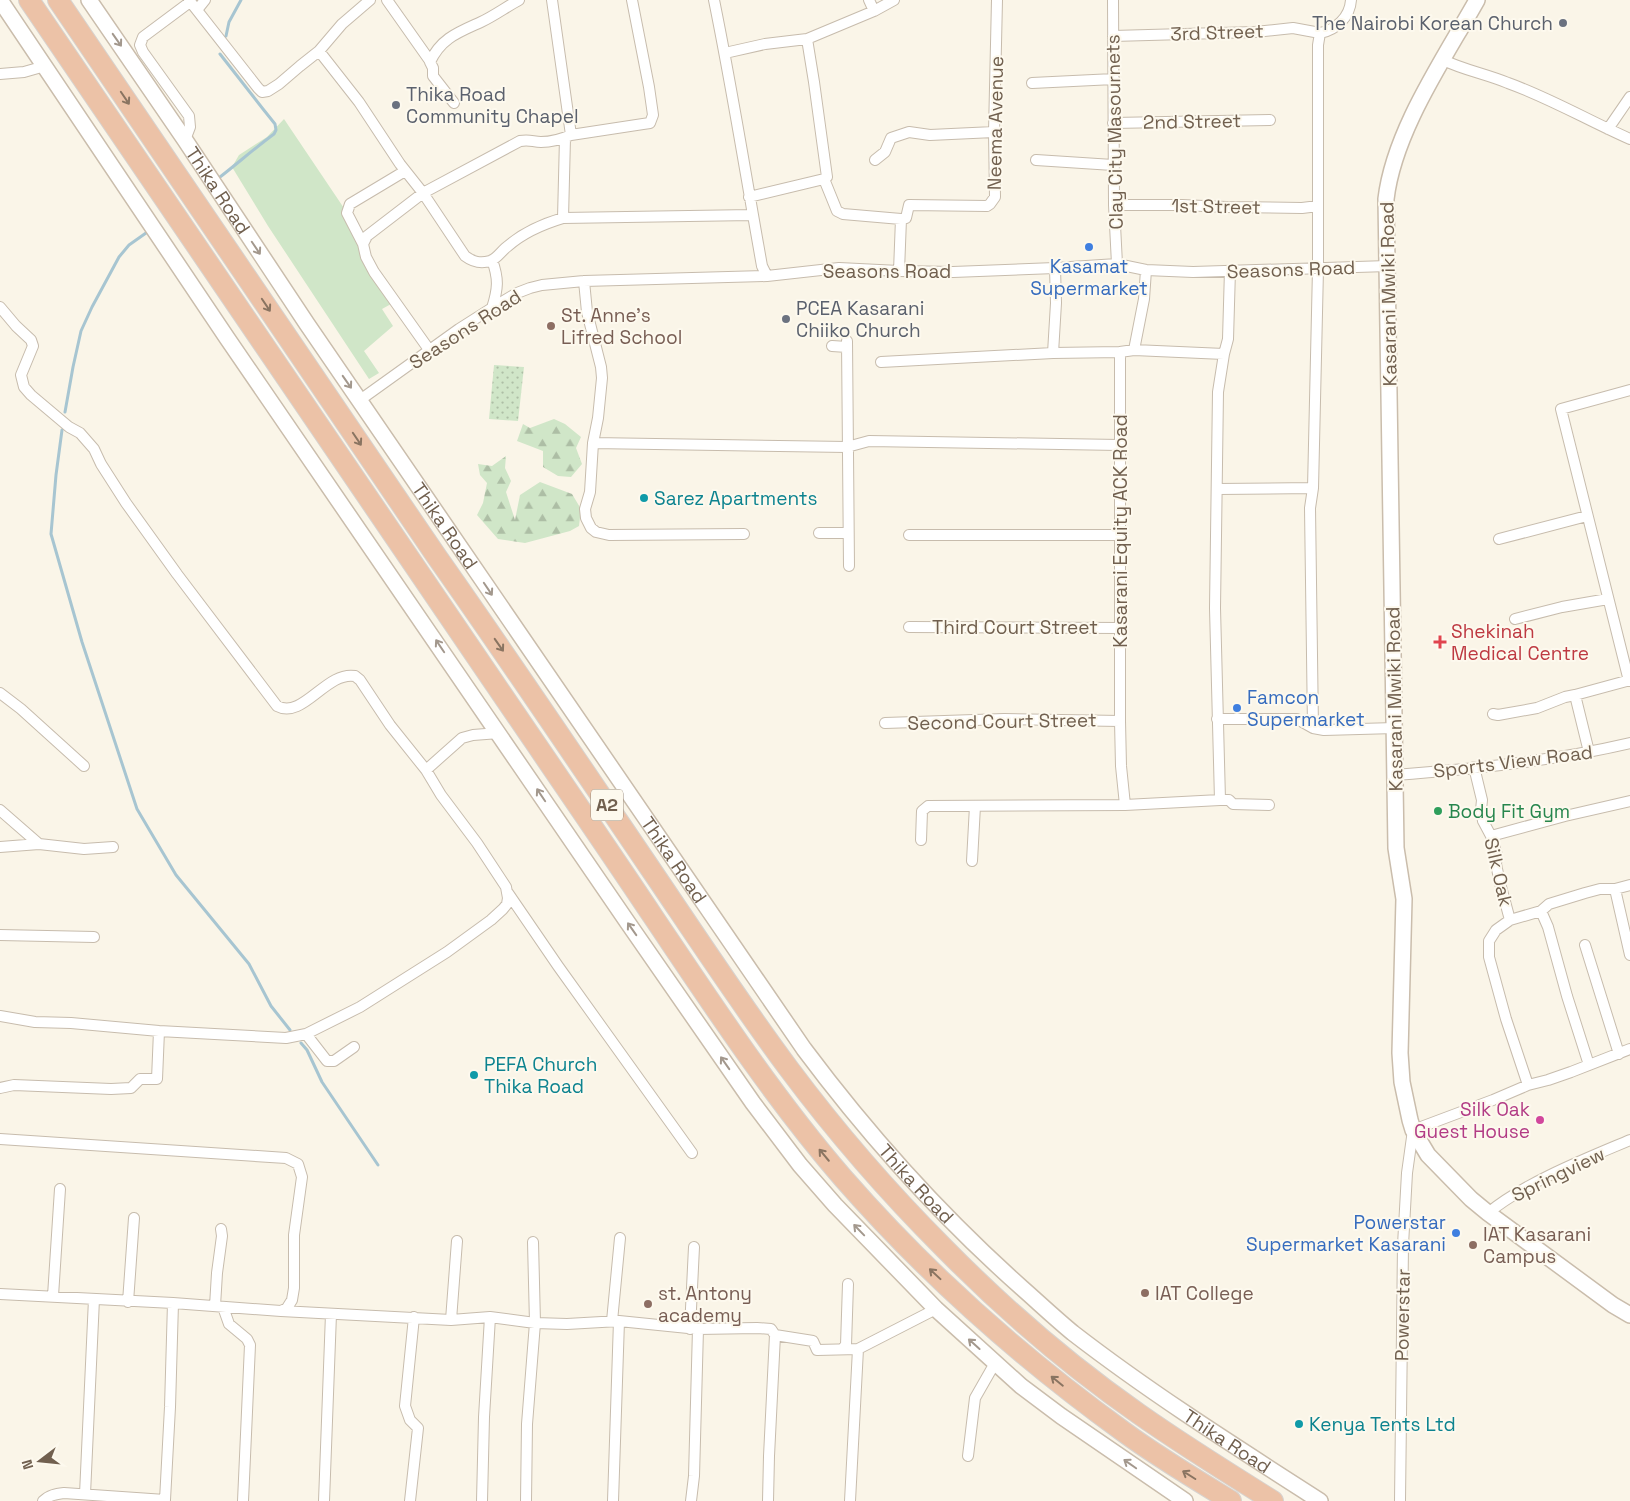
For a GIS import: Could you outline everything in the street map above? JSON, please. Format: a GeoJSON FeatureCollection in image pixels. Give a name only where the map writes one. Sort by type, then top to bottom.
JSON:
{"type":"FeatureCollection","features":[{"type":"Feature","properties":{"kind":"highway","name":"A2"},"geometry":{"type":"LineString","coordinates":[[29,0],[572,797],[710,1003],[807,1134],[883,1222],[988,1323],[1057,1381],[1125,1433],[1230,1501]]}},
{"type":"Feature","properties":{"kind":"highway","name":"Thika Road"},"geometry":{"type":"LineString","coordinates":[[58,0],[737,997],[789,1070],[829,1120],[868,1167],[945,1249],[1009,1310],[1074,1365],[1138,1413],[1204,1458],[1273,1501]]}},
{"type":"Feature","properties":{"kind":"main road"},"geometry":{"type":"LineString","coordinates":[[0,0],[232,346],[753,1103],[788,1150],[835,1205],[936,1309],[1021,1386],[1061,1416],[1185,1501]]}},
{"type":"Feature","properties":{"kind":"main road","name":"Thika Road"},"geometry":{"type":"LineString","coordinates":[[89,0],[307,324],[804,1049],[837,1093],[926,1196],[999,1268],[1072,1332],[1192,1418],[1320,1501]]}},
{"type":"Feature","properties":{"kind":"main road","name":"Kasarani Mwiki Road"},"geometry":{"type":"LineString","coordinates":[[1477,0],[1443,60],[1397,152],[1389,179],[1386,218],[1396,848],[1404,899],[1400,1053],[1402,1082],[1413,1130],[1428,1155],[1488,1213],[1613,1305],[1630,1315]]}},
{"type":"Feature","properties":{"kind":"street"},"geometry":{"type":"LineString","coordinates":[[196,10],[205,0]]}},
{"type":"Feature","properties":{"kind":"street"},"geometry":{"type":"LineString","coordinates":[[185,140],[190,127],[188,116],[140,45],[143,37],[189,1],[262,92],[268,91],[279,84],[319,51],[342,24],[370,0]]}},
{"type":"Feature","properties":{"kind":"street"},"geometry":{"type":"LineString","coordinates":[[387,0],[430,61],[433,68],[433,76],[454,103]]}},
{"type":"Feature","properties":{"kind":"street"},"geometry":{"type":"LineString","coordinates":[[430,61],[438,48],[463,29],[482,21],[519,0]]}},
{"type":"Feature","properties":{"kind":"street"},"geometry":{"type":"LineString","coordinates":[[552,0],[568,136],[563,218]]}},
{"type":"Feature","properties":{"kind":"street"},"geometry":{"type":"LineString","coordinates":[[363,244],[367,236],[423,193],[520,141],[528,139],[541,142],[650,123],[653,115],[649,87],[632,0]]}},
{"type":"Feature","properties":{"kind":"street"},"geometry":{"type":"LineString","coordinates":[[714,0],[725,53],[752,215],[762,266],[767,276]]}},
{"type":"Feature","properties":{"kind":"street"},"geometry":{"type":"LineString","coordinates":[[869,0],[874,11]]}},
{"type":"Feature","properties":{"kind":"street"},"geometry":{"type":"LineString","coordinates":[[725,53],[765,44],[807,39],[874,11],[894,0]]}},
{"type":"Feature","properties":{"kind":"street","name":"Neema Avenue"},"geometry":{"type":"LineString","coordinates":[[901,218],[906,218],[909,205],[987,206],[993,202],[995,197],[996,0]]}},
{"type":"Feature","properties":{"kind":"street","name":"Clay City Masournets"},"geometry":{"type":"LineString","coordinates":[[1113,0],[1113,165],[1117,264]]}},
{"type":"Feature","properties":{"kind":"street"},"geometry":{"type":"LineString","coordinates":[[1313,728],[1310,508],[1313,488],[1318,269],[1318,44],[1320,33],[1328,31],[1345,19],[1352,0]]}},
{"type":"Feature","properties":{"kind":"street","name":"3rd Street"},"geometry":{"type":"LineString","coordinates":[[1113,36],[1255,32],[1293,28],[1320,33]]}},
{"type":"Feature","properties":{"kind":"street"},"geometry":{"type":"LineString","coordinates":[[749,197],[827,177],[807,39]]}},
{"type":"Feature","properties":{"kind":"street"},"geometry":{"type":"LineString","coordinates":[[319,51],[359,102],[405,171],[423,193],[464,256],[471,261],[480,263],[492,260],[521,236],[543,224],[563,218],[752,215]]}},
{"type":"Feature","properties":{"kind":"street"},"geometry":{"type":"LineString","coordinates":[[1443,60],[1461,68],[1507,82],[1630,139]]}},
{"type":"Feature","properties":{"kind":"street"},"geometry":{"type":"LineString","coordinates":[[0,74],[24,72],[45,66]]}},
{"type":"Feature","properties":{"kind":"street"},"geometry":{"type":"LineString","coordinates":[[1032,83],[1114,79]]}},
{"type":"Feature","properties":{"kind":"street"},"geometry":{"type":"LineString","coordinates":[[1608,129],[1630,97]]}},
{"type":"Feature","properties":{"kind":"street","name":"2nd Street"},"geometry":{"type":"LineString","coordinates":[[1113,123],[1270,120]]}},
{"type":"Feature","properties":{"kind":"street"},"geometry":{"type":"LineString","coordinates":[[874,160],[885,152],[891,138],[909,132],[930,135],[994,132]]}},
{"type":"Feature","properties":{"kind":"street"},"geometry":{"type":"LineString","coordinates":[[1036,160],[1113,165]]}},
{"type":"Feature","properties":{"kind":"street"},"geometry":{"type":"LineString","coordinates":[[405,171],[350,204],[347,213],[363,244],[366,257],[374,272],[430,351]]}},
{"type":"Feature","properties":{"kind":"street"},"geometry":{"type":"LineString","coordinates":[[824,179],[837,211],[843,214],[901,218],[900,272]]}},
{"type":"Feature","properties":{"kind":"street","name":"1st Street"},"geometry":{"type":"LineString","coordinates":[[1114,205],[1182,204],[1286,208],[1318,206]]}},
{"type":"Feature","properties":{"kind":"street"},"geometry":{"type":"LineString","coordinates":[[492,260],[498,280],[492,308]]}},
{"type":"Feature","properties":{"kind":"street","name":"Seasons Road"},"geometry":{"type":"LineString","coordinates":[[360,400],[459,329],[492,308],[517,293],[542,285],[584,281],[767,276],[839,268],[900,272],[953,272],[1117,264],[1146,270],[1193,272],[1388,266]]}},
{"type":"Feature","properties":{"kind":"street"},"geometry":{"type":"LineString","coordinates":[[1053,353],[1056,303],[1055,268]]}},
{"type":"Feature","properties":{"kind":"street"},"geometry":{"type":"LineString","coordinates":[[1134,350],[1144,299],[1146,270]]}},
{"type":"Feature","properties":{"kind":"street"},"geometry":{"type":"LineString","coordinates":[[1220,800],[1215,608],[1218,392],[1228,339],[1230,270]]}},
{"type":"Feature","properties":{"kind":"street"},"geometry":{"type":"LineString","coordinates":[[584,281],[587,312],[601,373],[598,418],[593,443],[590,492],[585,509],[589,524],[596,532],[609,535],[744,534]]}},
{"type":"Feature","properties":{"kind":"street"},"geometry":{"type":"LineString","coordinates":[[0,307],[31,340],[33,346],[21,376],[24,386],[31,395],[69,427],[80,433],[94,449],[101,464],[126,503],[276,706],[286,709],[297,706],[336,679],[345,675],[355,676],[360,680],[390,724],[426,770],[441,795],[477,843],[558,966],[692,1153]]}},
{"type":"Feature","properties":{"kind":"street"},"geometry":{"type":"LineString","coordinates":[[832,346],[847,344],[849,566]]}},
{"type":"Feature","properties":{"kind":"street"},"geometry":{"type":"LineString","coordinates":[[881,362],[1134,350],[1224,354]]}},
{"type":"Feature","properties":{"kind":"street","name":"Kasarani Equity ACK Road"},"geometry":{"type":"LineString","coordinates":[[1120,352],[1120,721],[1121,766],[1125,805]]}},
{"type":"Feature","properties":{"kind":"street"},"geometry":{"type":"LineString","coordinates":[[1493,714],[1498,715],[1537,708],[1557,699],[1629,681],[1561,409],[1630,390]]}},
{"type":"Feature","properties":{"kind":"street"},"geometry":{"type":"LineString","coordinates":[[593,443],[847,447],[869,441],[1119,445]]}},
{"type":"Feature","properties":{"kind":"street"},"geometry":{"type":"LineString","coordinates":[[1218,489],[1313,488]]}},
{"type":"Feature","properties":{"kind":"street"},"geometry":{"type":"LineString","coordinates":[[1500,539],[1587,516]]}},
{"type":"Feature","properties":{"kind":"street"},"geometry":{"type":"LineString","coordinates":[[819,533],[848,533]]}},
{"type":"Feature","properties":{"kind":"street"},"geometry":{"type":"LineString","coordinates":[[909,535],[1121,535]]}},
{"type":"Feature","properties":{"kind":"street"},"geometry":{"type":"LineString","coordinates":[[1515,619],[1562,607],[1608,599]]}},
{"type":"Feature","properties":{"kind":"street","name":"Third Court Street"},"geometry":{"type":"LineString","coordinates":[[909,627],[1121,628]]}},
{"type":"Feature","properties":{"kind":"street"},"geometry":{"type":"LineString","coordinates":[[0,693],[21,709],[84,766]]}},
{"type":"Feature","properties":{"kind":"street"},"geometry":{"type":"LineString","coordinates":[[1574,695],[1589,752]]}},
{"type":"Feature","properties":{"kind":"street"},"geometry":{"type":"LineString","coordinates":[[1217,719],[1296,718],[1313,728],[1324,730],[1395,728]]}},
{"type":"Feature","properties":{"kind":"street","name":"Second Court Street"},"geometry":{"type":"LineString","coordinates":[[884,723],[1004,719],[1120,721]]}},
{"type":"Feature","properties":{"kind":"street"},"geometry":{"type":"LineString","coordinates":[[426,770],[462,738],[499,733]]}},
{"type":"Feature","properties":{"kind":"street","name":"Sports View Road"},"geometry":{"type":"LineString","coordinates":[[1395,775],[1537,760],[1589,752],[1630,742]]}},
{"type":"Feature","properties":{"kind":"street","name":"Silk Oak"},"geometry":{"type":"LineString","coordinates":[[1474,767],[1482,800],[1483,821],[1491,836],[1497,855],[1496,864],[1510,920],[1496,930],[1489,941],[1489,957],[1509,1028],[1528,1084]]}},
{"type":"Feature","properties":{"kind":"street"},"geometry":{"type":"LineString","coordinates":[[921,840],[922,811],[928,806],[1125,805],[1220,800],[1229,800],[1233,804],[1269,805]]}},
{"type":"Feature","properties":{"kind":"street"},"geometry":{"type":"LineString","coordinates":[[1491,836],[1630,801]]}},
{"type":"Feature","properties":{"kind":"street"},"geometry":{"type":"LineString","coordinates":[[972,861],[975,806]]}},
{"type":"Feature","properties":{"kind":"street"},"geometry":{"type":"LineString","coordinates":[[0,810],[39,844]]}},
{"type":"Feature","properties":{"kind":"street"},"geometry":{"type":"LineString","coordinates":[[0,847],[39,844],[84,849],[113,847]]}},
{"type":"Feature","properties":{"kind":"street"},"geometry":{"type":"LineString","coordinates":[[1510,920],[1541,911],[1549,904],[1585,893],[1630,885]]}},
{"type":"Feature","properties":{"kind":"street"},"geometry":{"type":"LineString","coordinates":[[1615,889],[1630,955]]}},
{"type":"Feature","properties":{"kind":"street"},"geometry":{"type":"LineString","coordinates":[[0,1016],[35,1022],[71,1023],[159,1031],[286,1038],[306,1034],[360,1007],[447,952],[503,909],[507,904],[508,892]]}},
{"type":"Feature","properties":{"kind":"street"},"geometry":{"type":"LineString","coordinates":[[1541,911],[1548,926],[1567,996],[1589,1065]]}},
{"type":"Feature","properties":{"kind":"street"},"geometry":{"type":"LineString","coordinates":[[0,935],[94,937]]}},
{"type":"Feature","properties":{"kind":"street"},"geometry":{"type":"LineString","coordinates":[[1585,945],[1619,1054]]}},
{"type":"Feature","properties":{"kind":"street"},"geometry":{"type":"LineString","coordinates":[[0,1088],[14,1085],[111,1089],[131,1088],[140,1079],[157,1079],[159,1031]]}},
{"type":"Feature","properties":{"kind":"street"},"geometry":{"type":"LineString","coordinates":[[306,1034],[327,1061],[334,1061],[354,1047]]}},
{"type":"Feature","properties":{"kind":"street"},"geometry":{"type":"LineString","coordinates":[[1413,1130],[1493,1100],[1528,1084],[1548,1080],[1630,1049]]}},
{"type":"Feature","properties":{"kind":"street","name":"Powerstar"},"geometry":{"type":"LineString","coordinates":[[1400,1501],[1403,1244],[1407,1173],[1413,1130]]}},
{"type":"Feature","properties":{"kind":"street"},"geometry":{"type":"LineString","coordinates":[[0,1139],[276,1157],[292,1160],[298,1164],[302,1177],[294,1235],[294,1288],[292,1300],[287,1308],[281,1311]]}},
{"type":"Feature","properties":{"kind":"street","name":"Springview"},"geometry":{"type":"LineString","coordinates":[[1488,1213],[1502,1202],[1541,1180],[1630,1140]]}},
{"type":"Feature","properties":{"kind":"street"},"geometry":{"type":"LineString","coordinates":[[53,1296],[60,1189]]}},
{"type":"Feature","properties":{"kind":"street"},"geometry":{"type":"LineString","coordinates":[[128,1302],[134,1218]]}},
{"type":"Feature","properties":{"kind":"street"},"geometry":{"type":"LineString","coordinates":[[221,1229],[217,1273],[219,1306],[229,1324],[247,1339],[250,1345],[243,1501]]}},
{"type":"Feature","properties":{"kind":"street"},"geometry":{"type":"LineString","coordinates":[[613,1501],[615,1321],[620,1238]]}},
{"type":"Feature","properties":{"kind":"street"},"geometry":{"type":"LineString","coordinates":[[451,1320],[457,1241]]}},
{"type":"Feature","properties":{"kind":"street"},"geometry":{"type":"LineString","coordinates":[[526,1501],[527,1424],[535,1323],[533,1242]]}},
{"type":"Feature","properties":{"kind":"street"},"geometry":{"type":"LineString","coordinates":[[691,1501],[694,1476],[694,1247]]}},
{"type":"Feature","properties":{"kind":"street"},"geometry":{"type":"LineString","coordinates":[[842,1349],[846,1345],[848,1284]]}},
{"type":"Feature","properties":{"kind":"street"},"geometry":{"type":"LineString","coordinates":[[0,1294],[451,1320],[490,1317],[535,1323],[567,1324],[615,1321],[694,1329],[757,1328],[770,1329],[775,1335],[813,1341],[817,1350],[858,1350],[936,1309]]}},
{"type":"Feature","properties":{"kind":"street"},"geometry":{"type":"LineString","coordinates":[[85,1494],[94,1299]]}},
{"type":"Feature","properties":{"kind":"street"},"geometry":{"type":"LineString","coordinates":[[165,1500],[173,1303]]}},
{"type":"Feature","properties":{"kind":"street"},"geometry":{"type":"LineString","coordinates":[[324,1501],[332,1314]]}},
{"type":"Feature","properties":{"kind":"street"},"geometry":{"type":"LineString","coordinates":[[410,1501],[418,1428],[410,1420],[405,1406],[414,1317]]}},
{"type":"Feature","properties":{"kind":"street"},"geometry":{"type":"LineString","coordinates":[[482,1501],[484,1417],[490,1317]]}},
{"type":"Feature","properties":{"kind":"street"},"geometry":{"type":"LineString","coordinates":[[768,1501],[775,1335]]}},
{"type":"Feature","properties":{"kind":"street"},"geometry":{"type":"LineString","coordinates":[[850,1501],[858,1350]]}},
{"type":"Feature","properties":{"kind":"street"},"geometry":{"type":"LineString","coordinates":[[968,1456],[975,1398],[995,1363]]}},
{"type":"Feature","properties":{"kind":"street"},"geometry":{"type":"LineString","coordinates":[[43,1501],[56,1494],[85,1494],[114,1499],[170,1501]]}},
{"type":"Feature","properties":{"kind":"green space"},"geometry":{"type":"Polygon","coordinates":[[[284,119],[358,229],[391,304],[382,309],[393,326],[364,351],[379,373],[369,379],[268,226],[232,167],[239,155],[267,137],[284,119]]]}},
{"type":"Feature","properties":{"kind":"green space"},"geometry":{"type":"Polygon","coordinates":[[[494,365],[524,367],[518,421],[489,419],[494,365]]]}},
{"type":"Feature","properties":{"kind":"green space"},"geometry":{"type":"Polygon","coordinates":[[[554,419],[565,424],[581,437],[576,448],[582,464],[571,477],[558,476],[543,467],[543,451],[517,441],[523,424],[530,428],[554,419]]]}},
{"type":"Feature","properties":{"kind":"green space"},"geometry":{"type":"Polygon","coordinates":[[[506,456],[505,468],[511,481],[506,492],[515,520],[520,495],[540,482],[572,494],[581,509],[579,526],[570,531],[525,543],[498,539],[477,515],[483,503],[487,483],[480,475],[478,464],[492,466],[506,456]]]}},
{"type":"Feature","properties":{"kind":"waterway"},"geometry":{"type":"LineString","coordinates":[[226,36],[229,22],[241,0]]}},
{"type":"Feature","properties":{"kind":"waterway"},"geometry":{"type":"LineString","coordinates":[[220,54],[275,124],[276,130],[274,134],[220,177]]}},
{"type":"Feature","properties":{"kind":"waterway"},"geometry":{"type":"LineString","coordinates":[[65,412],[81,331],[119,257],[129,245],[146,233]]}},
{"type":"Feature","properties":{"kind":"waterway"},"geometry":{"type":"LineString","coordinates":[[62,430],[51,534],[82,642],[137,809],[176,875],[249,964],[271,1006],[290,1030]]}},
{"type":"Feature","properties":{"kind":"waterway"},"geometry":{"type":"LineString","coordinates":[[301,1043],[307,1050],[322,1082],[378,1165]]}},
{"type":"Feature","properties":{"kind":"place","name":"The Nairobi Korean Church"},"geometry":{"type":"Point","coordinates":[1563,23]}},
{"type":"Feature","properties":{"kind":"place","name":"Thika Road Community Chapel"},"geometry":{"type":"Point","coordinates":[396,105]}},
{"type":"Feature","properties":{"kind":"place","name":"Kasamat Supermarket"},"geometry":{"type":"Point","coordinates":[1089,247]}},
{"type":"Feature","properties":{"kind":"place","name":"PCEA Kasarani Chiiko Church"},"geometry":{"type":"Point","coordinates":[786,319]}},
{"type":"Feature","properties":{"kind":"place","name":"St. Anne's Lifred School"},"geometry":{"type":"Point","coordinates":[551,326]}},
{"type":"Feature","properties":{"kind":"place","name":"Sarez Apartments"},"geometry":{"type":"Point","coordinates":[644,498]}},
{"type":"Feature","properties":{"kind":"place","name":"Shekinah Medical Centre"},"geometry":{"type":"Point","coordinates":[1440,642]}},
{"type":"Feature","properties":{"kind":"place","name":"Famcon Supermarket"},"geometry":{"type":"Point","coordinates":[1237,708]}},
{"type":"Feature","properties":{"kind":"place","name":"Body Fit Gym"},"geometry":{"type":"Point","coordinates":[1438,811]}},
{"type":"Feature","properties":{"kind":"place","name":"PEFA Church Thika Road"},"geometry":{"type":"Point","coordinates":[474,1075]}},
{"type":"Feature","properties":{"kind":"place","name":"Silk Oak Guest House"},"geometry":{"type":"Point","coordinates":[1540,1120]}},
{"type":"Feature","properties":{"kind":"place","name":"Powerstar Supermarket Kasarani"},"geometry":{"type":"Point","coordinates":[1456,1233]}},
{"type":"Feature","properties":{"kind":"place","name":"IAT Kasarani Campus"},"geometry":{"type":"Point","coordinates":[1473,1245]}},
{"type":"Feature","properties":{"kind":"place","name":"IAT College"},"geometry":{"type":"Point","coordinates":[1145,1293]}},
{"type":"Feature","properties":{"kind":"place","name":"st. Antony academy"},"geometry":{"type":"Point","coordinates":[648,1304]}},
{"type":"Feature","properties":{"kind":"place","name":"Kenya Tents Ltd"},"geometry":{"type":"Point","coordinates":[1299,1424]}}]}
